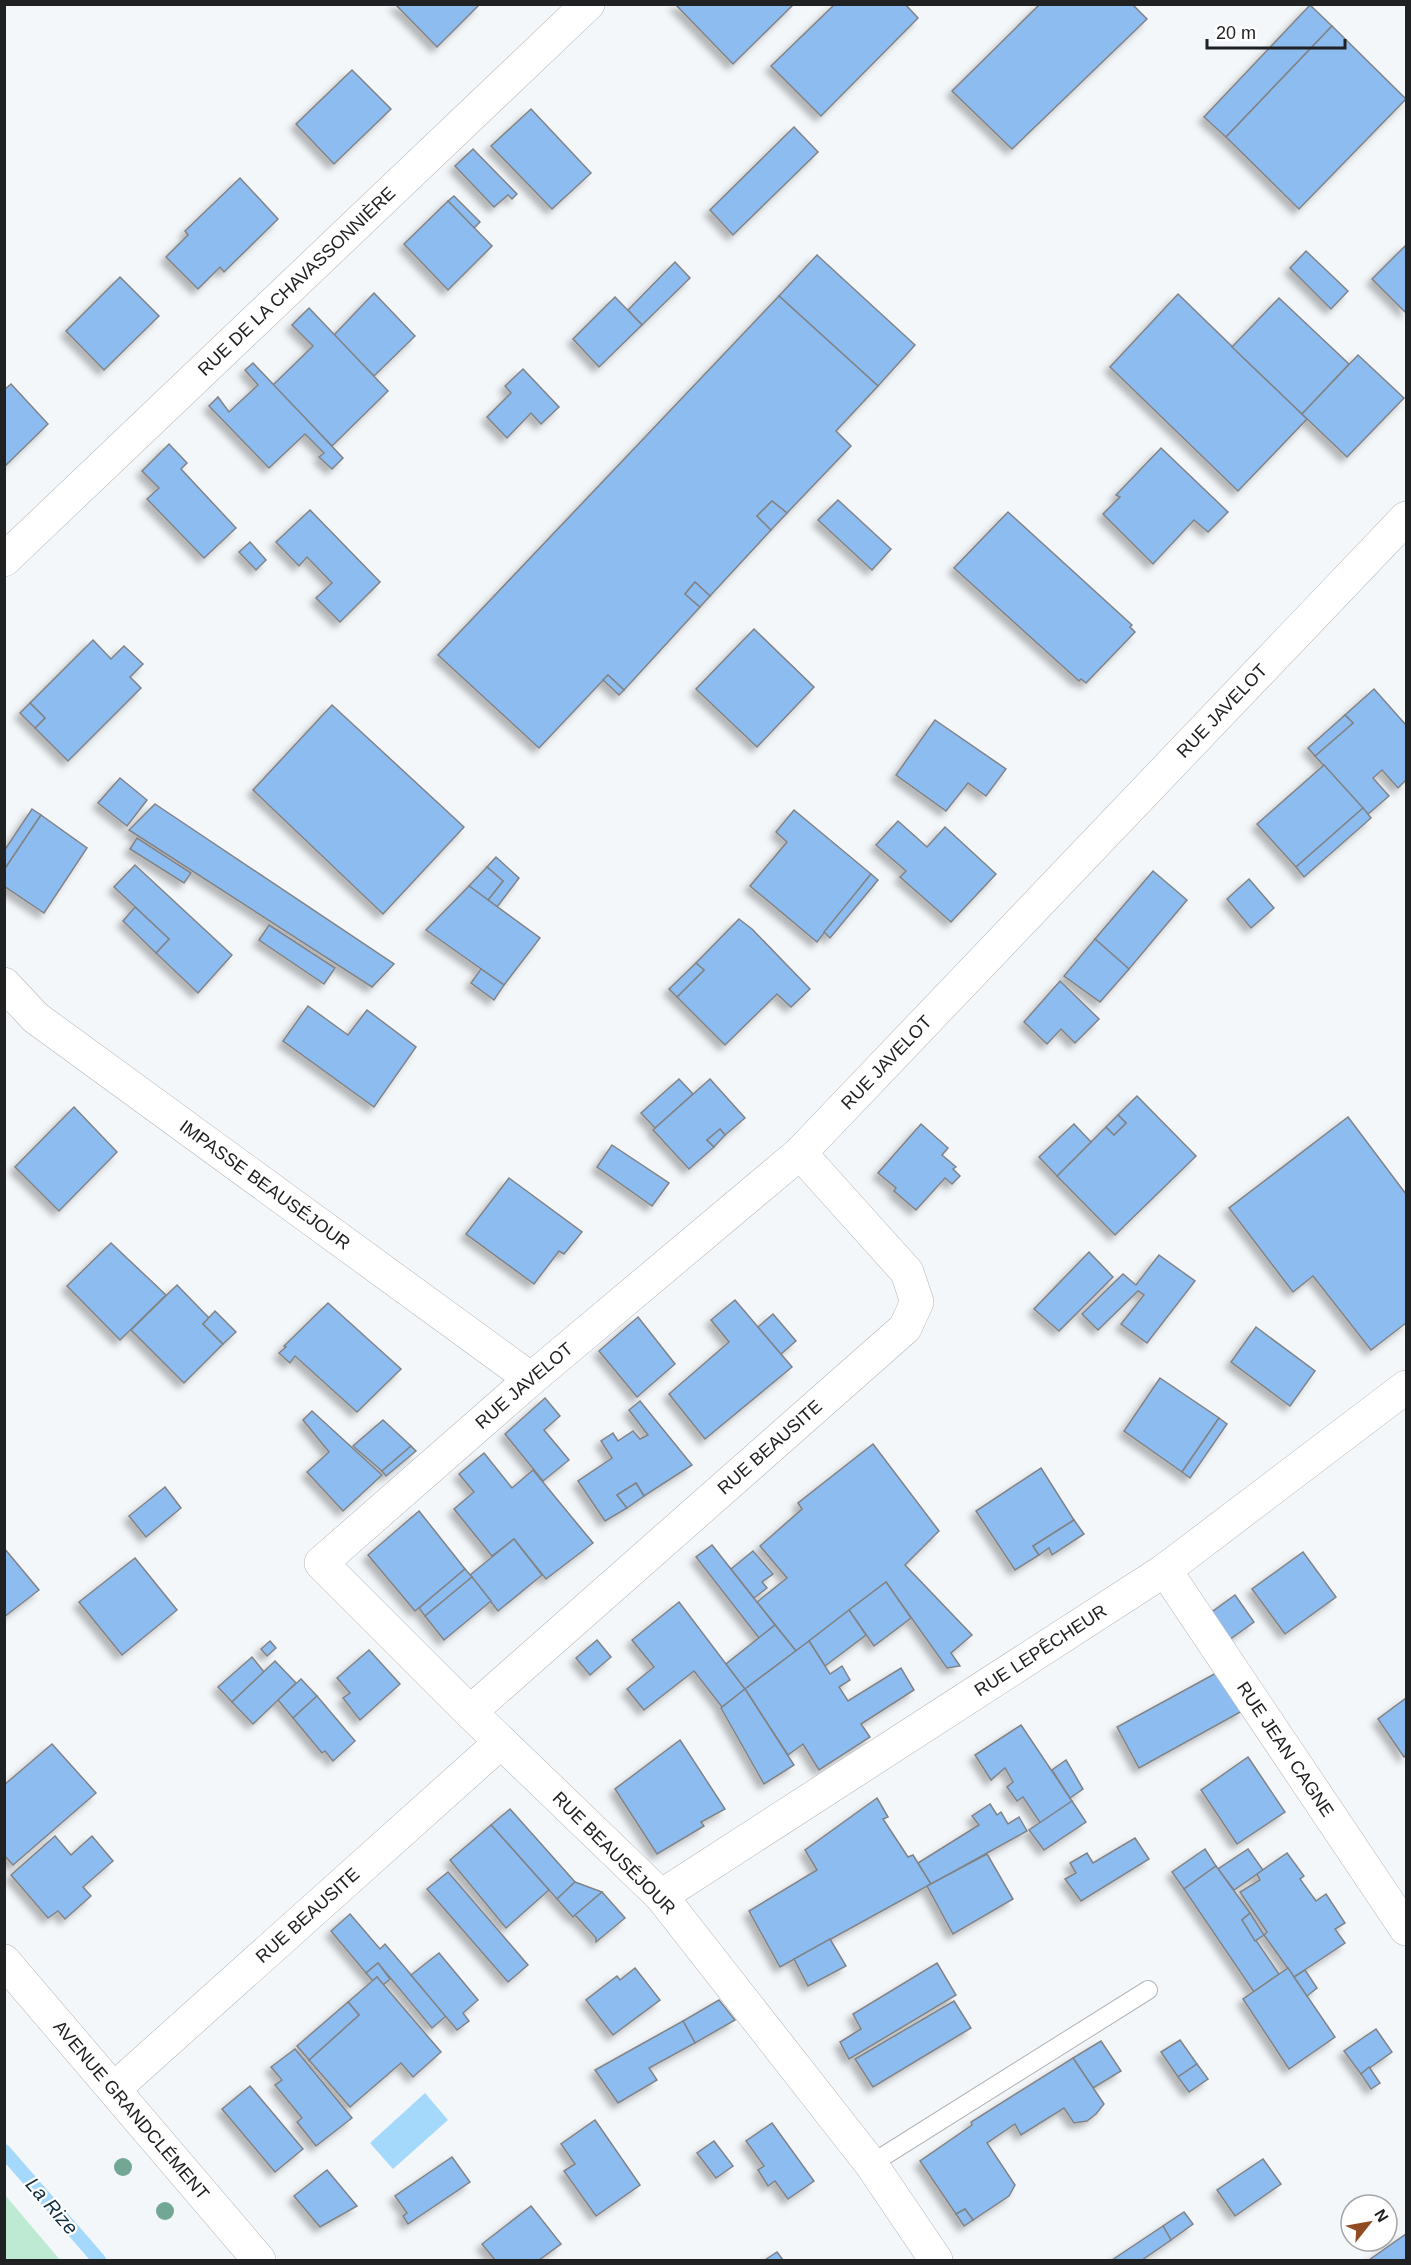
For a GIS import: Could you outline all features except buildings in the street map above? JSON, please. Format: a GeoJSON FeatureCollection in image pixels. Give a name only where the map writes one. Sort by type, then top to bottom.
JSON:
{"type":"FeatureCollection","features":[{"type":"Feature","properties":{"kind":"street","name":"RUE DE LA CHAVASSONNIÈRE"},"geometry":{"type":"LineString","coordinates":[[4,560],[588,4]]}},
{"type":"Feature","properties":{"kind":"street","name":"RUE JAVELOT"},"geometry":{"type":"LineString","coordinates":[[321,1563],[531,1379],[800,1154],[1407,518]]}},
{"type":"Feature","properties":{"kind":"street","name":"IMPASSE BEAUSÉJOUR"},"geometry":{"type":"LineString","coordinates":[[4,984],[36,1018],[531,1379]]}},
{"type":"Feature","properties":{"kind":"street","name":"RUE BEAUSITE"},"geometry":{"type":"LineString","coordinates":[[470,1712],[905,1328],[917,1302],[907,1272],[800,1154]]}},
{"type":"Feature","properties":{"kind":"street","name":"RUE LEPÊCHEUR"},"geometry":{"type":"LineString","coordinates":[[661,1896],[1165,1570],[1407,1387]]}},
{"type":"Feature","properties":{"kind":"street","name":"RUE BEAUSÉJOUR"},"geometry":{"type":"LineString","coordinates":[[321,1563],[470,1712],[661,1896],[871,2164],[936,2260]]}},
{"type":"Feature","properties":{"kind":"street","name":"RUE JEAN CAGNE"},"geometry":{"type":"LineString","coordinates":[[1165,1570],[1407,1929]]}},
{"type":"Feature","properties":{"kind":"street","name":"RUE BEAUSITE"},"geometry":{"type":"LineString","coordinates":[[114,2090],[501,1742]]}},
{"type":"Feature","properties":{"kind":"street","name":"AVENUE GRANDCLÉMENT"},"geometry":{"type":"LineString","coordinates":[[4,1961],[260,2260]]}},
{"type":"Feature","properties":{"kind":"lane"},"geometry":{"type":"LineString","coordinates":[[871,2164],[1148,1990]]}},
{"type":"Feature","properties":{"kind":"green space"},"geometry":{"type":"Polygon","coordinates":[[[5,2195],[60,2260],[5,2260],[5,2195]]]}},
{"type":"Feature","properties":{"kind":"water"},"geometry":{"type":"Polygon","coordinates":[[[425,2093],[448,2120],[393,2169],[370,2143],[425,2093]]]}},
{"type":"Feature","properties":{"kind":"waterway","name":"La Rize"},"geometry":{"type":"LineString","coordinates":[[4,2151],[99,2260]]}}]}
